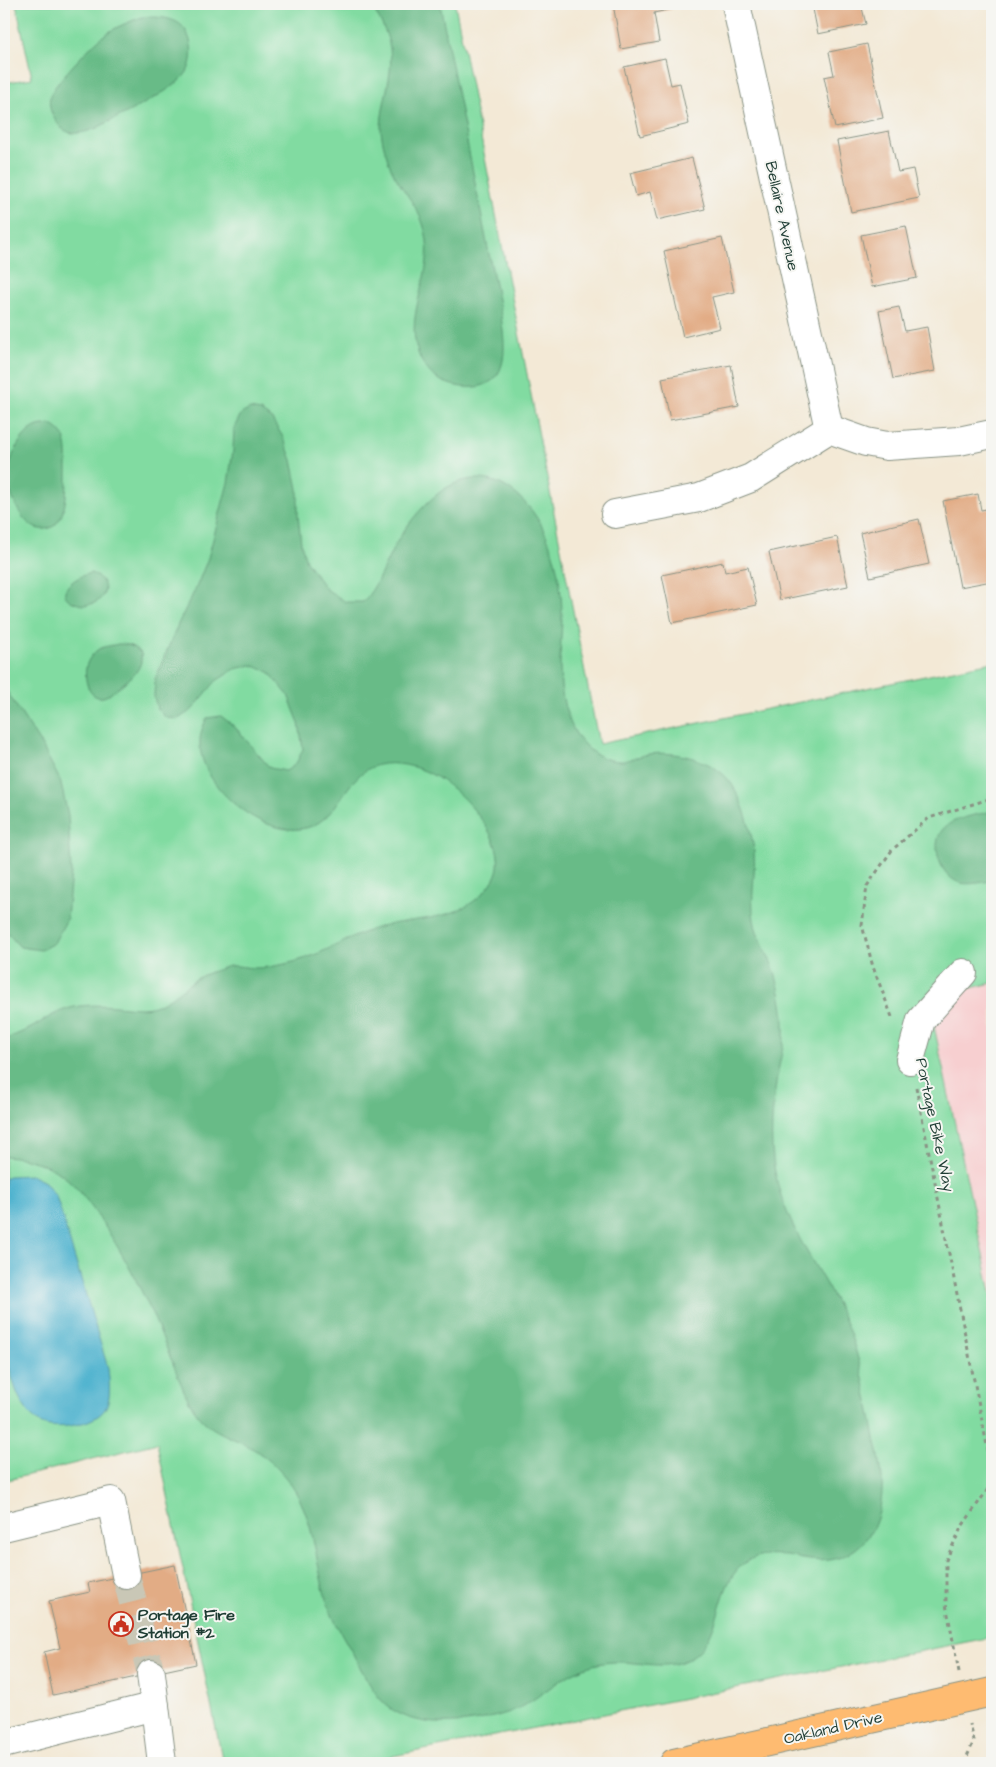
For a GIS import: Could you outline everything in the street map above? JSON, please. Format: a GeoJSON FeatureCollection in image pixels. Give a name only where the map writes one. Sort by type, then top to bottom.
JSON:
{"type":"FeatureCollection","features":[{"type":"Feature","properties":{"kind":"main road","name":"Oakland Drive"},"geometry":{"type":"LineString","coordinates":[[674,1763],[992,1692]]}},
{"type":"Feature","properties":{"kind":"street","name":"Bellaire Avenue"},"geometry":{"type":"LineString","coordinates":[[736,4],[829,428]]}},
{"type":"Feature","properties":{"kind":"street"},"geometry":{"type":"LineString","coordinates":[[615,514],[699,498],[751,478],[829,428],[866,442],[886,446],[959,441],[992,434]]}},
{"type":"Feature","properties":{"kind":"street"},"geometry":{"type":"LineString","coordinates":[[910,1060],[921,1020],[963,973]]}},
{"type":"Feature","properties":{"kind":"street"},"geometry":{"type":"LineString","coordinates":[[4,1527],[111,1501],[126,1575]]}},
{"type":"Feature","properties":{"kind":"street"},"geometry":{"type":"LineString","coordinates":[[150,1674],[162,1763]]}},
{"type":"Feature","properties":{"kind":"street"},"geometry":{"type":"LineString","coordinates":[[8,1744],[154,1706]]}},
{"type":"Feature","properties":{"kind":"path"},"geometry":{"type":"LineString","coordinates":[[894,1022],[873,967],[862,925],[867,886],[892,850],[928,818],[992,798]]}},
{"type":"Feature","properties":{"kind":"path","name":"Portage Bike Way"},"geometry":{"type":"LineString","coordinates":[[910,1060],[992,1471]]}},
{"type":"Feature","properties":{"kind":"path"},"geometry":{"type":"LineString","coordinates":[[964,1763],[974,1741],[946,1604],[946,1560],[961,1528],[992,1483]]}},
{"type":"Feature","properties":{"kind":"shaded area"},"geometry":{"type":"Polygon","coordinates":[[[992,983],[992,1297],[928,998],[992,983]]]}},
{"type":"Feature","properties":{"kind":"green space"},"geometry":{"type":"Polygon","coordinates":[[[16,4],[455,4],[599,744],[992,662],[992,983],[928,998],[992,1297],[992,1637],[358,1763],[223,1763],[157,1443],[4,1481],[4,83],[32,78],[16,4]]]}},
{"type":"Feature","properties":{"kind":"green space"},"geometry":{"type":"Polygon","coordinates":[[[370,4],[440,4],[503,330],[504,356],[502,364],[495,378],[482,386],[465,387],[441,381],[429,372],[421,360],[416,344],[415,314],[425,271],[427,241],[420,217],[396,178],[384,146],[381,127],[391,58],[385,30],[370,4]]]}},
{"type":"Feature","properties":{"kind":"green space"},"geometry":{"type":"Polygon","coordinates":[[[142,17],[168,19],[175,21],[185,29],[190,39],[191,49],[191,58],[187,72],[172,87],[97,128],[76,133],[66,131],[58,124],[51,111],[50,96],[58,83],[103,36],[117,27],[142,17]]]}},
{"type":"Feature","properties":{"kind":"green space"},"geometry":{"type":"Polygon","coordinates":[[[250,409],[260,411],[271,418],[283,437],[292,460],[298,489],[301,543],[306,561],[326,589],[346,602],[363,602],[375,585],[405,529],[425,505],[447,487],[471,479],[488,480],[504,486],[519,497],[532,510],[542,526],[550,543],[555,561],[559,580],[562,617],[561,684],[566,711],[579,739],[591,751],[614,761],[630,760],[659,753],[700,760],[725,776],[736,791],[745,812],[753,843],[754,920],[774,970],[781,995],[783,1012],[783,1042],[775,1089],[772,1125],[772,1149],[775,1172],[787,1212],[835,1300],[850,1333],[863,1377],[879,1457],[882,1491],[878,1516],[871,1532],[861,1545],[854,1550],[840,1557],[826,1560],[774,1555],[761,1556],[749,1560],[737,1570],[729,1582],[708,1639],[699,1651],[686,1660],[670,1665],[614,1662],[589,1666],[561,1680],[519,1708],[495,1717],[460,1723],[425,1722],[408,1718],[394,1711],[381,1700],[366,1678],[330,1611],[324,1592],[310,1525],[292,1486],[275,1466],[262,1455],[210,1427],[198,1415],[185,1393],[136,1279],[105,1226],[77,1189],[70,1181],[45,1165],[21,1158],[4,1156],[4,1040],[73,1007],[98,1005],[151,1007],[166,1000],[203,975],[223,968],[233,966],[259,968],[285,964],[308,958],[373,929],[446,914],[472,902],[486,890],[496,874],[498,854],[486,826],[476,813],[454,789],[442,780],[412,767],[385,764],[366,770],[356,778],[324,819],[300,829],[267,824],[234,804],[220,790],[209,774],[202,758],[200,739],[207,718],[221,716],[235,727],[270,768],[286,771],[296,764],[303,749],[299,723],[288,695],[269,672],[251,665],[235,669],[216,681],[192,710],[178,719],[166,718],[157,709],[154,696],[155,679],[208,558],[228,483],[233,451],[234,428],[241,414],[250,409]]]}},
{"type":"Feature","properties":{"kind":"green space"},"geometry":{"type":"Polygon","coordinates":[[[50,424],[61,432],[66,444],[66,498],[61,517],[56,524],[49,528],[40,529],[22,516],[13,499],[8,480],[12,456],[20,441],[38,426],[50,424]]]}},
{"type":"Feature","properties":{"kind":"green space"},"geometry":{"type":"Polygon","coordinates":[[[91,573],[100,578],[104,584],[105,591],[102,596],[97,601],[82,605],[67,598],[65,594],[69,584],[91,573]]]}},
{"type":"Feature","properties":{"kind":"green space"},"geometry":{"type":"Polygon","coordinates":[[[118,644],[131,646],[141,653],[140,666],[115,691],[106,696],[98,697],[88,687],[87,663],[98,649],[118,644]]]}},
{"type":"Feature","properties":{"kind":"green space"},"geometry":{"type":"Polygon","coordinates":[[[4,687],[42,746],[60,780],[68,815],[71,871],[67,919],[54,943],[41,950],[20,947],[4,929],[4,687]]]}},
{"type":"Feature","properties":{"kind":"green space"},"geometry":{"type":"Polygon","coordinates":[[[992,811],[992,881],[970,884],[958,882],[946,872],[938,857],[937,849],[940,833],[945,827],[955,821],[992,811]]]}},
{"type":"Feature","properties":{"kind":"water"},"geometry":{"type":"Polygon","coordinates":[[[31,1175],[45,1182],[56,1196],[108,1368],[109,1394],[105,1409],[100,1415],[92,1419],[73,1425],[45,1425],[34,1418],[23,1405],[18,1394],[7,1358],[4,1320],[4,1178],[31,1175]]]}},
{"type":"Feature","properties":{"kind":"building"},"geometry":{"type":"Polygon","coordinates":[[[613,4],[671,4],[672,9],[654,13],[659,42],[621,49],[613,4]]]}},
{"type":"Feature","properties":{"kind":"building"},"geometry":{"type":"Polygon","coordinates":[[[812,4],[861,4],[866,24],[818,34],[812,4]]]}},
{"type":"Feature","properties":{"kind":"building"},"geometry":{"type":"Polygon","coordinates":[[[867,44],[883,118],[835,128],[824,77],[834,75],[829,52],[867,44]]]}},
{"type":"Feature","properties":{"kind":"building"},"geometry":{"type":"Polygon","coordinates":[[[665,58],[671,85],[680,83],[689,124],[640,136],[624,67],[665,58]]]}},
{"type":"Feature","properties":{"kind":"building"},"geometry":{"type":"Polygon","coordinates":[[[889,131],[898,172],[913,169],[919,198],[851,212],[837,141],[889,131]]]}},
{"type":"Feature","properties":{"kind":"building"},"geometry":{"type":"Polygon","coordinates":[[[692,158],[705,209],[657,220],[650,192],[636,196],[630,173],[692,158]]]}},
{"type":"Feature","properties":{"kind":"building"},"geometry":{"type":"Polygon","coordinates":[[[906,226],[917,278],[872,287],[861,235],[906,226]]]}},
{"type":"Feature","properties":{"kind":"building"},"geometry":{"type":"Polygon","coordinates":[[[722,238],[734,292],[712,297],[720,328],[683,337],[664,251],[722,238]]]}},
{"type":"Feature","properties":{"kind":"building"},"geometry":{"type":"Polygon","coordinates":[[[899,307],[905,331],[927,327],[935,371],[893,379],[879,311],[899,307]]]}},
{"type":"Feature","properties":{"kind":"building"},"geometry":{"type":"Polygon","coordinates":[[[731,365],[739,407],[670,420],[662,378],[731,365]]]}},
{"type":"Feature","properties":{"kind":"building"},"geometry":{"type":"Polygon","coordinates":[[[978,494],[981,510],[992,508],[992,551],[988,552],[992,581],[960,587],[943,501],[978,494]]]}},
{"type":"Feature","properties":{"kind":"building"},"geometry":{"type":"Polygon","coordinates":[[[919,519],[929,564],[870,577],[860,533],[919,519]]]}},
{"type":"Feature","properties":{"kind":"building"},"geometry":{"type":"Polygon","coordinates":[[[837,537],[848,586],[780,600],[769,552],[837,537]]]}},
{"type":"Feature","properties":{"kind":"building"},"geometry":{"type":"Polygon","coordinates":[[[723,562],[725,572],[748,567],[757,605],[672,623],[662,575],[723,562]]]}},
{"type":"Feature","properties":{"kind":"building","name":"Portage Fire Station #2"},"geometry":{"type":"Polygon","coordinates":[[[175,1565],[196,1664],[53,1695],[44,1652],[60,1648],[49,1601],[90,1592],[88,1583],[175,1565]]]}},
{"type":"Feature","properties":{"kind":"tunnel"},"geometry":{"type":"LineString","coordinates":[[126,1575],[151,1674]]}},
{"type":"Feature","properties":{"kind":"place","name":"Portage Fire Station #2"},"geometry":{"type":"Point","coordinates":[121,1624]}}]}
